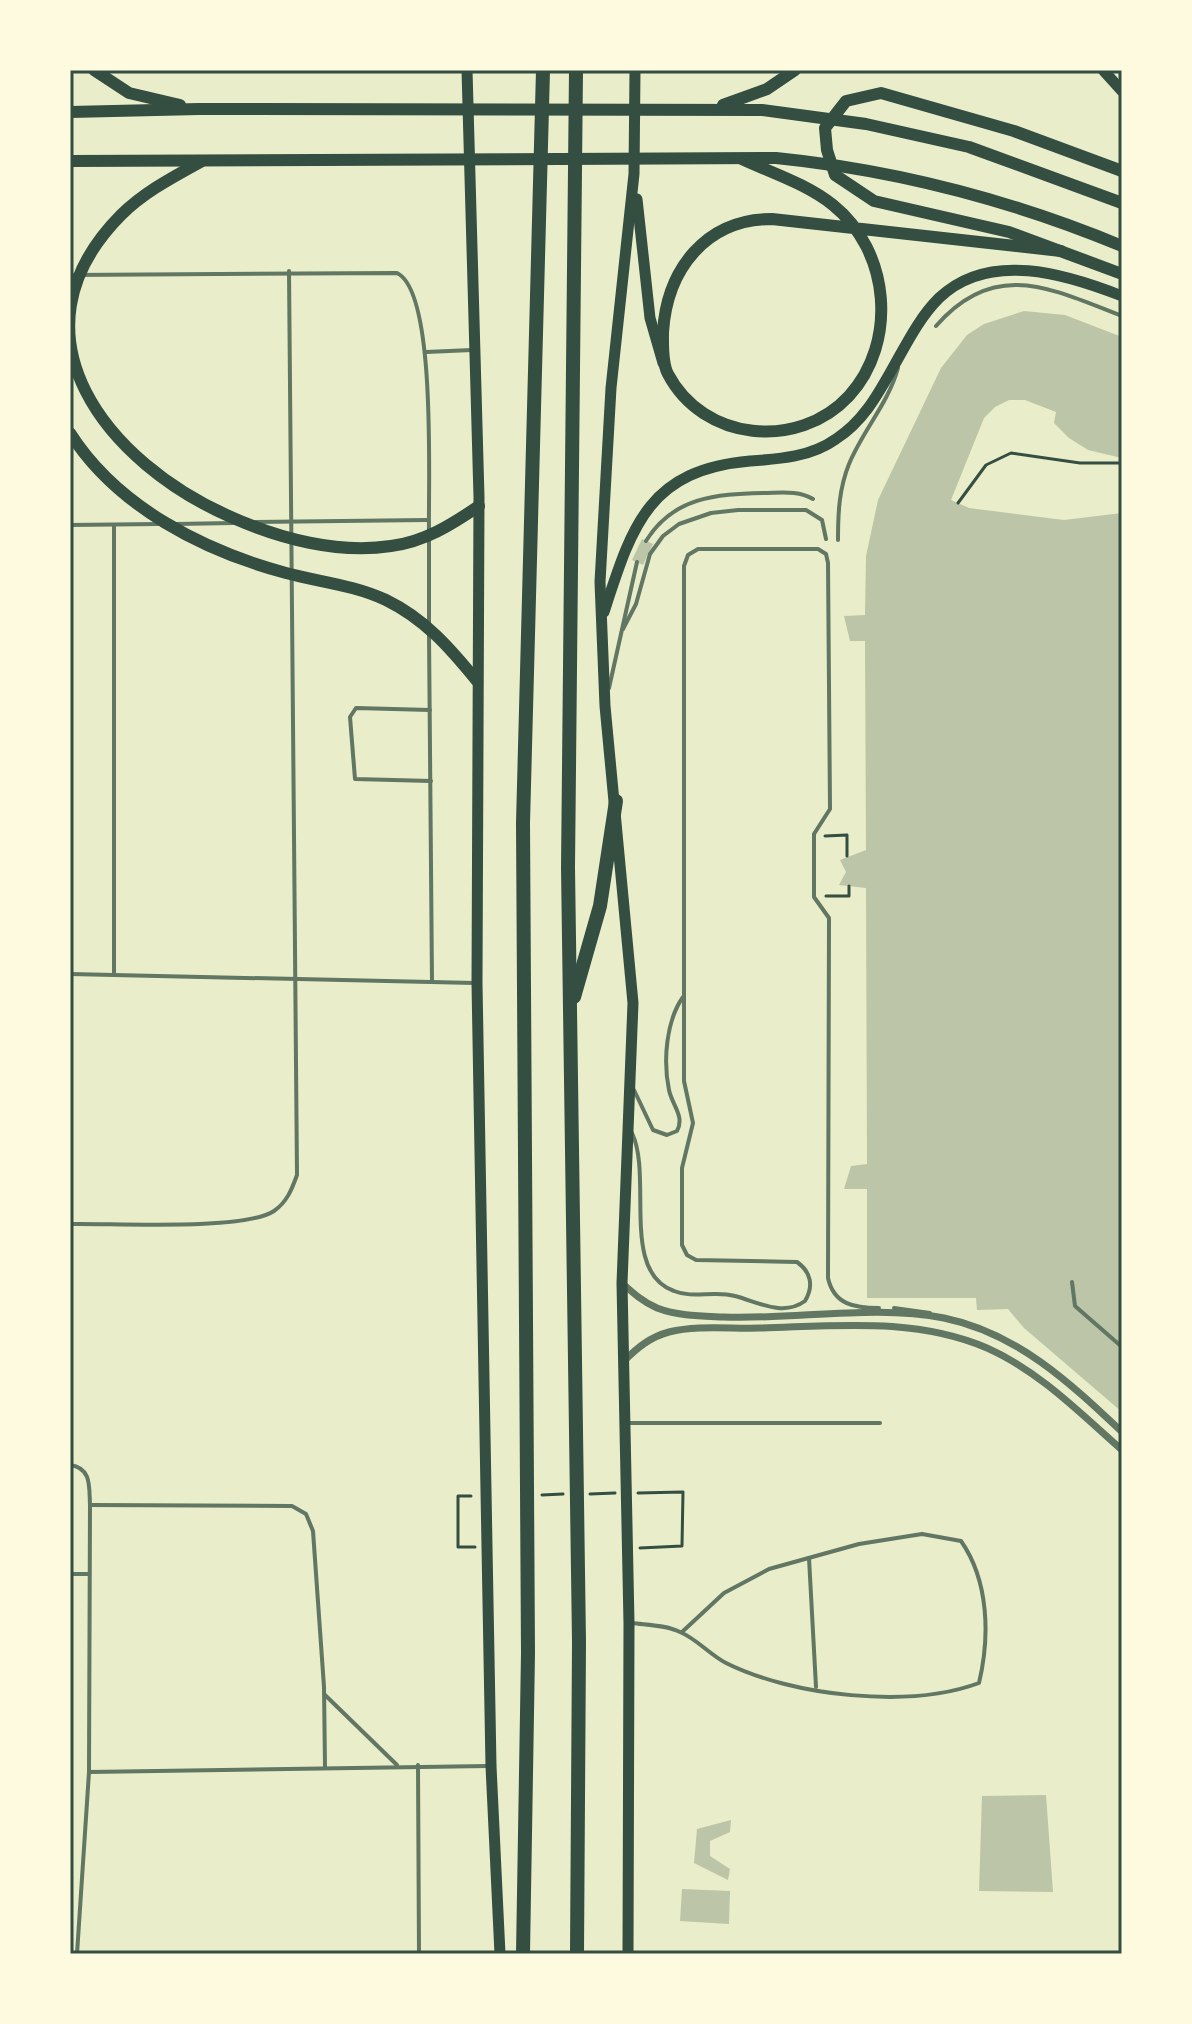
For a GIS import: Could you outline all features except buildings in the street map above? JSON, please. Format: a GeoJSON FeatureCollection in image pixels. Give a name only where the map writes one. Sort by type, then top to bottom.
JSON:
{"type":"FeatureCollection","features":[{"type":"Feature","properties":{"kind":"highway"},"geometry":{"type":"LineString","coordinates":[[94,70],[129,93],[199,109]]}},
{"type":"Feature","properties":{"kind":"highway"},"geometry":{"type":"LineString","coordinates":[[523,1954],[528,1653],[523,823],[543,70]]}},
{"type":"Feature","properties":{"kind":"highway"},"geometry":{"type":"LineString","coordinates":[[576,70],[575,366],[568,701],[579,1628],[577,1954]]}},
{"type":"Feature","properties":{"kind":"highway"},"geometry":{"type":"LineString","coordinates":[[710,107],[749,97],[795,70]]}},
{"type":"Feature","properties":{"kind":"highway"},"geometry":{"type":"LineString","coordinates":[[1122,171],[1014,131],[881,93],[846,101],[825,128],[827,150],[835,175],[854,190],[892,206],[991,227],[1122,274]]}},
{"type":"Feature","properties":{"kind":"highway"},"geometry":{"type":"LineString","coordinates":[[70,112],[710,107],[815,115],[918,134],[1019,162],[1122,203]]}},
{"type":"Feature","properties":{"kind":"highway"},"geometry":{"type":"LineString","coordinates":[[735,156],[830,202],[858,231],[873,260],[881,292],[877,340],[862,377],[836,408],[794,429],[746,431],[701,411],[666,371],[664,323],[680,269],[704,240],[743,221],[772,219],[1061,251]]}},
{"type":"Feature","properties":{"kind":"highway"},"geometry":{"type":"LineString","coordinates":[[70,161],[735,156],[844,166],[938,185],[1034,213],[1122,246]]}},
{"type":"Feature","properties":{"kind":"highway"},"geometry":{"type":"LineString","coordinates":[[204,160],[153,190],[122,214],[97,244],[78,279],[71,320],[74,361],[86,396],[105,427],[147,467],[196,500],[247,524],[299,540],[353,548],[391,546],[428,537],[479,506]]}},
{"type":"Feature","properties":{"kind":"highway"},"geometry":{"type":"LineString","coordinates":[[70,433],[109,480],[167,523],[205,544],[265,568],[349,587],[388,601],[437,635],[477,681]]}},
{"type":"Feature","properties":{"kind":"highway"},"geometry":{"type":"LineString","coordinates":[[570,1009],[600,906],[616,801]]}},
{"type":"Feature","properties":{"kind":"main road"},"geometry":{"type":"LineString","coordinates":[[467,70],[479,506],[477,983],[491,1766],[500,1954]]}},
{"type":"Feature","properties":{"kind":"main road"},"geometry":{"type":"LineString","coordinates":[[628,1954],[629,1623],[622,1283],[631,1083],[631,963],[605,706],[601,539],[611,388],[634,174],[635,70]]}},
{"type":"Feature","properties":{"kind":"main road"},"geometry":{"type":"LineString","coordinates":[[1103,70],[1122,91]]}},
{"type":"Feature","properties":{"kind":"main road"},"geometry":{"type":"LineString","coordinates":[[634,174],[650,318],[666,371]]}},
{"type":"Feature","properties":{"kind":"main road"},"geometry":{"type":"LineString","coordinates":[[601,624],[626,544],[645,509],[659,494],[676,481],[714,466],[775,460],[826,446],[864,415],[903,350],[940,298],[959,283],[982,274],[1035,271],[1083,281],[1122,296]]}},
{"type":"Feature","properties":{"kind":"street"},"geometry":{"type":"LineString","coordinates":[[622,1283],[642,1300],[680,1314],[943,1318],[984,1330],[1041,1360],[1122,1432]]}},
{"type":"Feature","properties":{"kind":"street"},"geometry":{"type":"LineString","coordinates":[[622,1363],[648,1341],[681,1330],[877,1326],[923,1329],[969,1341],[1011,1361],[1064,1398],[1122,1450]]}},
{"type":"Feature","properties":{"kind":"lane"},"geometry":{"type":"LineString","coordinates":[[70,275],[289,271],[397,273],[404,276],[414,294],[426,352],[432,982]]}},
{"type":"Feature","properties":{"kind":"lane"},"geometry":{"type":"LineString","coordinates":[[70,1224],[246,1219],[274,1211],[289,1196],[297,1175],[298,977],[289,271]]}},
{"type":"Feature","properties":{"kind":"lane"},"geometry":{"type":"LineString","coordinates":[[936,326],[956,306],[980,291],[1021,283],[1053,290],[1122,316]]}},
{"type":"Feature","properties":{"kind":"lane"},"geometry":{"type":"LineString","coordinates":[[426,352],[474,350]]}},
{"type":"Feature","properties":{"kind":"lane"},"geometry":{"type":"LineString","coordinates":[[838,540],[840,494],[847,468],[885,403],[903,350]]}},
{"type":"Feature","properties":{"kind":"lane"},"geometry":{"type":"LineString","coordinates":[[646,541],[663,519],[697,499],[726,494],[794,493],[813,499]]}},
{"type":"Feature","properties":{"kind":"lane"},"geometry":{"type":"LineString","coordinates":[[623,629],[636,604],[650,554],[663,536],[679,524],[724,510],[806,510],[822,520],[826,539]]}},
{"type":"Feature","properties":{"kind":"lane"},"geometry":{"type":"LineString","coordinates":[[70,525],[428,520]]}},
{"type":"Feature","properties":{"kind":"lane"},"geometry":{"type":"LineString","coordinates":[[114,525],[114,974]]}},
{"type":"Feature","properties":{"kind":"lane"},"geometry":{"type":"LineString","coordinates":[[627,1124],[641,1156],[642,1249],[654,1279],[683,1294],[726,1294],[770,1308],[786,1309],[805,1301],[810,1281],[806,1270],[797,1262],[696,1260],[684,1250],[682,1168],[693,1123],[685,1090],[684,566],[688,555],[698,549],[822,551],[827,558],[830,809],[826,819],[814,829],[814,897],[829,918],[828,1278],[831,1289],[843,1302],[856,1307],[879,1308]]}},
{"type":"Feature","properties":{"kind":"lane"},"geometry":{"type":"LineString","coordinates":[[605,706],[637,562]]}},
{"type":"Feature","properties":{"kind":"lane"},"geometry":{"type":"LineString","coordinates":[[430,710],[356,708],[350,717],[355,779],[431,781]]}},
{"type":"Feature","properties":{"kind":"lane"},"geometry":{"type":"LineString","coordinates":[[70,974],[477,983]]}},
{"type":"Feature","properties":{"kind":"lane"},"geometry":{"type":"LineString","coordinates":[[631,1083],[653,1130],[667,1135],[677,1131],[680,1117],[668,1083],[668,1039],[672,1015],[684,995]]}},
{"type":"Feature","properties":{"kind":"lane"},"geometry":{"type":"LineString","coordinates":[[1072,1282],[1075,1306],[1122,1347]]}},
{"type":"Feature","properties":{"kind":"lane"},"geometry":{"type":"LineString","coordinates":[[894,1308],[924,1311],[943,1318]]}},
{"type":"Feature","properties":{"kind":"lane"},"geometry":{"type":"LineString","coordinates":[[624,1423],[880,1423]]}},
{"type":"Feature","properties":{"kind":"lane"},"geometry":{"type":"LineString","coordinates":[[70,1465],[79,1467],[86,1474],[90,1505],[89,1772],[77,1954]]}},
{"type":"Feature","properties":{"kind":"lane"},"geometry":{"type":"LineString","coordinates":[[90,1505],[301,1509],[313,1531],[325,1695],[325,1767]]}},
{"type":"Feature","properties":{"kind":"lane"},"geometry":{"type":"LineString","coordinates":[[629,1623],[682,1632],[725,1662],[816,1689],[900,1697],[956,1692],[979,1683],[987,1651],[983,1597],[972,1557],[961,1541],[922,1534],[859,1544],[769,1569],[724,1593],[682,1632]]}},
{"type":"Feature","properties":{"kind":"lane"},"geometry":{"type":"LineString","coordinates":[[809,1558],[816,1689]]}},
{"type":"Feature","properties":{"kind":"lane"},"geometry":{"type":"LineString","coordinates":[[70,1574],[89,1574]]}},
{"type":"Feature","properties":{"kind":"lane"},"geometry":{"type":"LineString","coordinates":[[325,1695],[397,1765]]}},
{"type":"Feature","properties":{"kind":"lane"},"geometry":{"type":"LineString","coordinates":[[89,1772],[397,1765],[491,1766]]}},
{"type":"Feature","properties":{"kind":"lane"},"geometry":{"type":"LineString","coordinates":[[418,1765],[419,1954]]}},
{"type":"Feature","properties":{"kind":"path"},"geometry":{"type":"LineString","coordinates":[[958,503],[986,465],[1011,453],[1029,453],[1080,463],[1122,463]]}},
{"type":"Feature","properties":{"kind":"path"},"geometry":{"type":"LineString","coordinates":[[814,836],[847,835],[847,856]]}},
{"type":"Feature","properties":{"kind":"path"},"geometry":{"type":"LineString","coordinates":[[814,897],[849,896],[849,886]]}},
{"type":"Feature","properties":{"kind":"path"},"geometry":{"type":"LineString","coordinates":[[627,1548],[682,1546],[683,1492]]}},
{"type":"Feature","properties":{"kind":"path"},"geometry":{"type":"LineString","coordinates":[[458,1496],[458,1547]]}}]}
